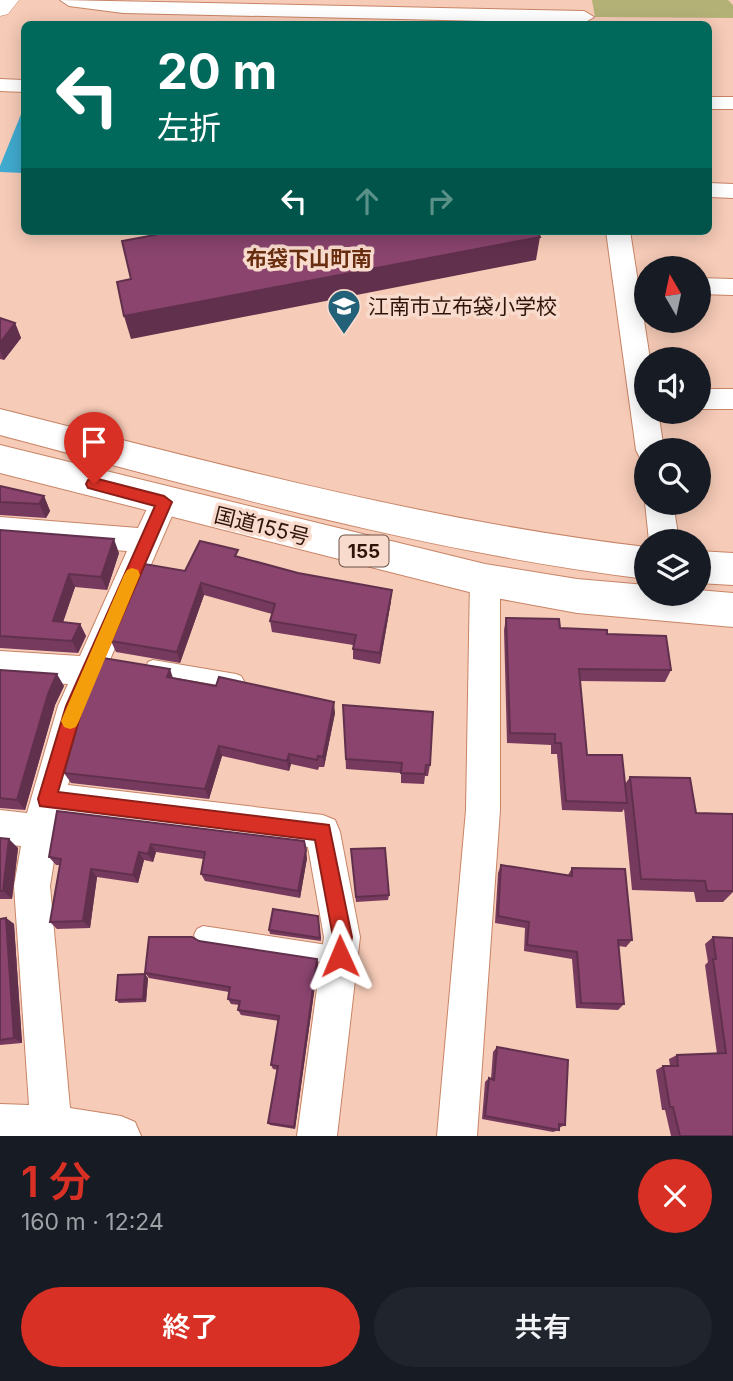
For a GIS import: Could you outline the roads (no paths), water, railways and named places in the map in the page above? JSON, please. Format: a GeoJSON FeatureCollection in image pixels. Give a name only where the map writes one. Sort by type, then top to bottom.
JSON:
{"type":"FeatureCollection","features":[{"type":"Feature","properties":{"kind":"highway","name":"国道155号"},"geometry":{"type":"LineString","coordinates":[[0,422],[470,538],[574,556],[634,562]]}},
{"type":"Feature","properties":{"kind":"highway","name":"国道155号"},"geometry":{"type":"LineString","coordinates":[[0,459],[485,580],[576,596],[733,610]]}},
{"type":"Feature","properties":{"kind":"highway"},"geometry":{"type":"LineString","coordinates":[[711,568],[733,569]]}},
{"type":"Feature","properties":{"kind":"street"},"geometry":{"type":"LineString","coordinates":[[0,9],[7,0]]}},
{"type":"Feature","properties":{"kind":"street"},"geometry":{"type":"LineString","coordinates":[[69,0],[584,14]]}},
{"type":"Feature","properties":{"kind":"street"},"geometry":{"type":"LineString","coordinates":[[130,21],[140,4]]}},
{"type":"Feature","properties":{"kind":"street"},"geometry":{"type":"LineString","coordinates":[[712,103],[733,103]]}},
{"type":"Feature","properties":{"kind":"street"},"geometry":{"type":"LineString","coordinates":[[712,190],[733,191]]}},
{"type":"Feature","properties":{"kind":"street"},"geometry":{"type":"LineString","coordinates":[[619,235],[634,278]]}},
{"type":"Feature","properties":{"kind":"street"},"geometry":{"type":"LineString","coordinates":[[711,286],[733,287]]}},
{"type":"Feature","properties":{"kind":"street"},"geometry":{"type":"LineString","coordinates":[[711,399],[733,400]]}},
{"type":"Feature","properties":{"kind":"street"},"geometry":{"type":"LineString","coordinates":[[52,1131],[32,886],[44,815],[74,706],[99,663],[164,502]]}},
{"type":"Feature","properties":{"kind":"street"},"geometry":{"type":"LineString","coordinates":[[0,529],[147,541]]}},
{"type":"Feature","properties":{"kind":"street"},"geometry":{"type":"LineString","coordinates":[[457,1136],[483,810],[485,580]]}},
{"type":"Feature","properties":{"kind":"street"},"geometry":{"type":"LineString","coordinates":[[0,666],[99,663]]}},
{"type":"Feature","properties":{"kind":"street"},"geometry":{"type":"LineString","coordinates":[[0,827],[44,815],[323,832],[342,937],[317,1136]]}},
{"type":"Feature","properties":{"kind":"street"},"geometry":{"type":"LineString","coordinates":[[0,1124],[121,1136]]}},
{"type":"Feature","properties":{"kind":"lane"},"geometry":{"type":"LineString","coordinates":[[135,664],[238,682]]}},
{"type":"Feature","properties":{"kind":"lane"},"geometry":{"type":"LineString","coordinates":[[203,935],[340,956]]}},
{"type":"Feature","properties":{"kind":"water"},"geometry":{"type":"Polygon","coordinates":[[[21,114],[21,173],[0,172],[21,114]]]}},
{"type":"Feature","properties":{"kind":"place","name":"江南市立布袋小学校"},"geometry":{"type":"Point","coordinates":[344,336]}},
{"type":"Feature","properties":{"kind":"district","name":"布袋下山町南"},"geometry":{"type":"Point","coordinates":[309,258]}}]}
